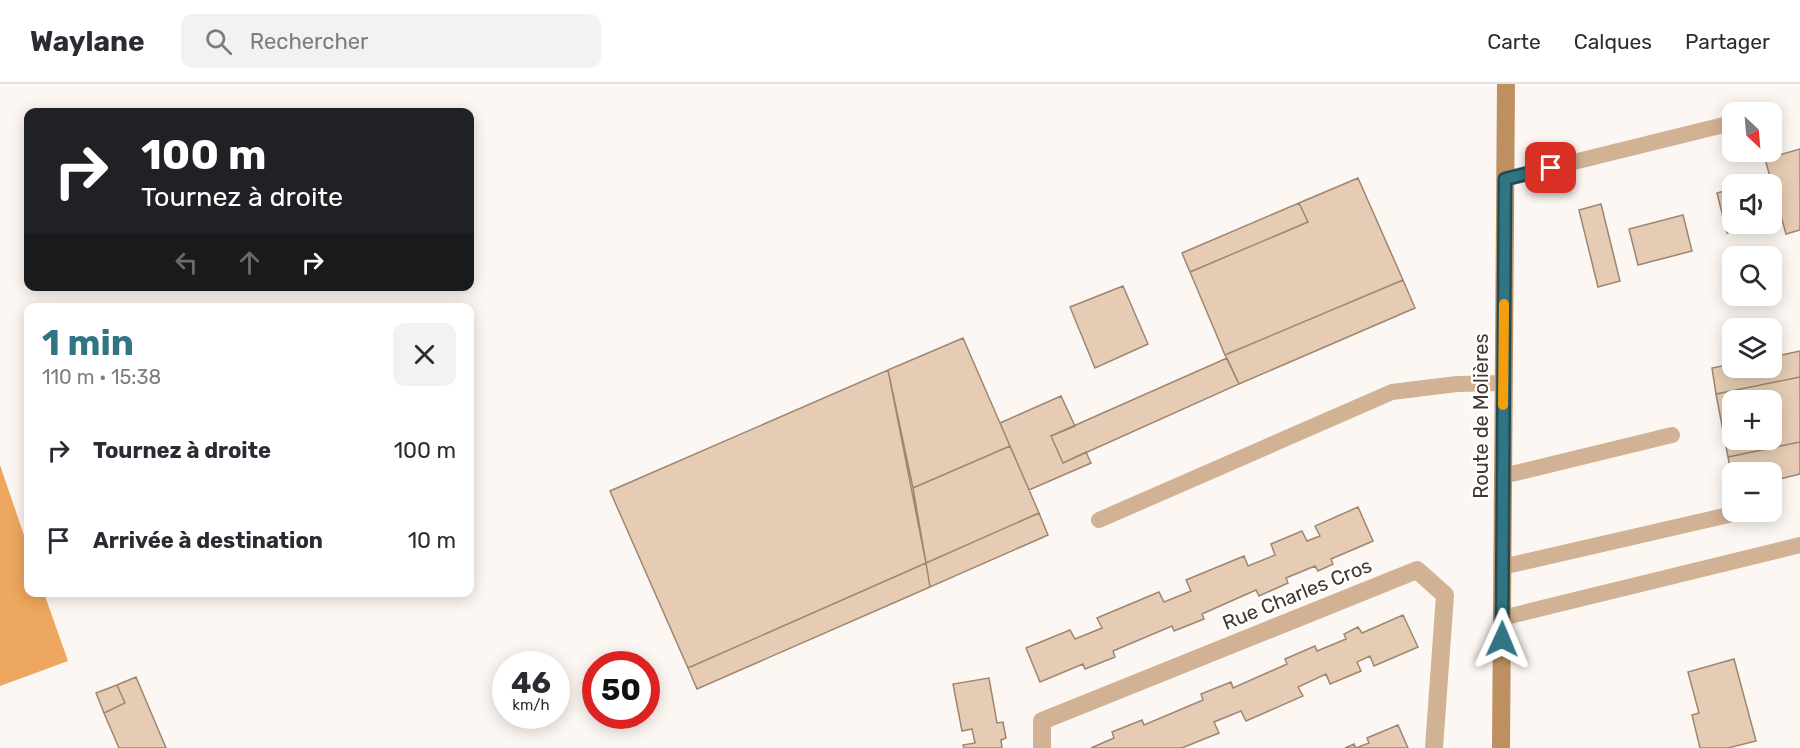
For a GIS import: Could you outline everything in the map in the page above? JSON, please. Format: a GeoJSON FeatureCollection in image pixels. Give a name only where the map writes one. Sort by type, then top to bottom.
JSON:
{"type":"FeatureCollection","features":[{"type":"Feature","properties":{"kind":"main road","name":"Route de Molières"},"geometry":{"type":"LineString","coordinates":[[1501,748],[1506,84]]}},
{"type":"Feature","properties":{"kind":"street","name":"Rue Charles Cros"},"geometry":{"type":"LineString","coordinates":[[1042,748],[1042,721],[1417,570],[1445,595],[1434,748]]}},
{"type":"Feature","properties":{"kind":"lane"},"geometry":{"type":"LineString","coordinates":[[1505,179],[1722,125]]}},
{"type":"Feature","properties":{"kind":"lane"},"geometry":{"type":"LineString","coordinates":[[1099,520],[1392,392],[1458,384],[1503,383]]}},
{"type":"Feature","properties":{"kind":"lane"},"geometry":{"type":"LineString","coordinates":[[1503,476],[1672,435]]}},
{"type":"Feature","properties":{"kind":"lane"},"geometry":{"type":"LineString","coordinates":[[1502,567],[1722,517]]}},
{"type":"Feature","properties":{"kind":"lane"},"geometry":{"type":"LineString","coordinates":[[1502,618],[1800,545]]}},
{"type":"Feature","properties":{"kind":"shaded area"},"geometry":{"type":"Polygon","coordinates":[[[0,465],[24,535],[24,597],[45,597],[68,661],[0,686],[0,465]]]}},
{"type":"Feature","properties":{"kind":"building"},"geometry":{"type":"Polygon","coordinates":[[[1800,149],[1800,230],[1786,234],[1782,220],[1782,174],[1769,174],[1766,162],[1782,162],[1782,154],[1800,149]]]}},
{"type":"Feature","properties":{"kind":"building"},"geometry":{"type":"Polygon","coordinates":[[[1358,178],[1403,280],[1225,355],[1190,272],[1308,222],[1299,203],[1358,178]]]}},
{"type":"Feature","properties":{"kind":"building"},"geometry":{"type":"Polygon","coordinates":[[[1722,192],[1722,213],[1717,193],[1722,192]]]}},
{"type":"Feature","properties":{"kind":"building"},"geometry":{"type":"Polygon","coordinates":[[[1299,203],[1308,222],[1190,272],[1182,253],[1299,203]]]}},
{"type":"Feature","properties":{"kind":"building"},"geometry":{"type":"Polygon","coordinates":[[[1601,204],[1620,281],[1598,287],[1579,210],[1601,204]]]}},
{"type":"Feature","properties":{"kind":"building"},"geometry":{"type":"Polygon","coordinates":[[[1683,215],[1692,251],[1638,265],[1629,229],[1683,215]]]}},
{"type":"Feature","properties":{"kind":"building"},"geometry":{"type":"Polygon","coordinates":[[[1403,280],[1415,308],[1239,384],[1225,355],[1403,280]]]}},
{"type":"Feature","properties":{"kind":"building"},"geometry":{"type":"Polygon","coordinates":[[[1123,286],[1148,344],[1095,368],[1070,307],[1123,286]]]}},
{"type":"Feature","properties":{"kind":"building"},"geometry":{"type":"Polygon","coordinates":[[[963,338],[1010,446],[913,488],[888,370],[963,338]]]}},
{"type":"Feature","properties":{"kind":"building"},"geometry":{"type":"Polygon","coordinates":[[[1800,351],[1800,377],[1736,390],[1722,390],[1722,393],[1716,394],[1712,368],[1722,366],[1722,378],[1782,378],[1782,355],[1800,351]]]}},
{"type":"Feature","properties":{"kind":"building"},"geometry":{"type":"Polygon","coordinates":[[[1227,358],[1239,384],[1063,463],[1051,436],[1227,358]]]}},
{"type":"Feature","properties":{"kind":"building"},"geometry":{"type":"Polygon","coordinates":[[[888,370],[926,563],[688,668],[610,491],[888,370]]]}},
{"type":"Feature","properties":{"kind":"building"},"geometry":{"type":"Polygon","coordinates":[[[1800,377],[1800,442],[1782,446],[1782,390],[1736,390],[1800,377]]]}},
{"type":"Feature","properties":{"kind":"building"},"geometry":{"type":"Polygon","coordinates":[[[1722,393],[1722,426],[1716,394],[1722,393]]]}},
{"type":"Feature","properties":{"kind":"building"},"geometry":{"type":"Polygon","coordinates":[[[1061,396],[1075,426],[1051,436],[1063,463],[1086,452],[1091,463],[1029,490],[1000,423],[1061,396]]]}},
{"type":"Feature","properties":{"kind":"building"},"geometry":{"type":"Polygon","coordinates":[[[1800,442],[1800,474],[1782,478],[1782,462],[1729,462],[1728,457],[1762,450],[1782,450],[1782,446],[1800,442]]]}},
{"type":"Feature","properties":{"kind":"building"},"geometry":{"type":"Polygon","coordinates":[[[1010,446],[1039,513],[926,563],[913,488],[1010,446]]]}},
{"type":"Feature","properties":{"kind":"building"},"geometry":{"type":"Polygon","coordinates":[[[1727,450],[1762,450],[1728,457],[1727,450]]]}},
{"type":"Feature","properties":{"kind":"building"},"geometry":{"type":"Polygon","coordinates":[[[1358,507],[1373,541],[1331,559],[1333,564],[1318,571],[1315,566],[1286,578],[1288,583],[1259,596],[1256,590],[1202,614],[1204,619],[1174,631],[1172,626],[1113,651],[1115,657],[1085,669],[1083,664],[1040,682],[1026,648],[1070,630],[1075,639],[1102,628],[1097,618],[1159,592],[1164,602],[1191,591],[1186,580],[1244,556],[1248,566],[1275,555],[1271,544],[1302,531],[1307,541],[1320,536],[1315,526],[1358,507]]]}},
{"type":"Feature","properties":{"kind":"building"},"geometry":{"type":"Polygon","coordinates":[[[1039,513],[1048,535],[930,587],[926,563],[1039,513]]]}},
{"type":"Feature","properties":{"kind":"building"},"geometry":{"type":"Polygon","coordinates":[[[926,563],[930,587],[697,689],[688,668],[926,563]]]}},
{"type":"Feature","properties":{"kind":"building"},"geometry":{"type":"Polygon","coordinates":[[[1403,615],[1418,647],[1374,666],[1370,656],[1357,662],[1361,671],[1330,684],[1326,674],[1298,687],[1303,696],[1246,721],[1241,711],[1214,722],[1219,733],[1182,748],[1091,748],[1114,738],[1112,732],[1142,720],[1144,725],[1203,700],[1201,694],[1231,682],[1233,688],[1287,664],[1285,659],[1315,646],[1317,651],[1346,639],[1344,634],[1358,627],[1362,633],[1403,615]]]}},
{"type":"Feature","properties":{"kind":"building"},"geometry":{"type":"Polygon","coordinates":[[[1734,659],[1756,741],[1728,748],[1700,748],[1692,715],[1699,713],[1688,672],[1734,659]]]}},
{"type":"Feature","properties":{"kind":"building"},"geometry":{"type":"Polygon","coordinates":[[[136,677],[166,748],[119,748],[104,713],[125,703],[117,685],[136,677]]]}},
{"type":"Feature","properties":{"kind":"building"},"geometry":{"type":"Polygon","coordinates":[[[989,678],[997,723],[1003,722],[1006,738],[1001,740],[1002,748],[964,748],[963,745],[975,743],[972,729],[962,731],[953,684],[989,678]]]}},
{"type":"Feature","properties":{"kind":"building"},"geometry":{"type":"Polygon","coordinates":[[[117,685],[125,703],[104,713],[96,693],[117,685]]]}},
{"type":"Feature","properties":{"kind":"building"},"geometry":{"type":"Polygon","coordinates":[[[1398,725],[1408,748],[1356,748],[1369,743],[1367,738],[1398,725]]]}},
{"type":"Feature","properties":{"kind":"slow traffic"},"geometry":{"type":"LineString","coordinates":[[1503,405],[1504,304]]}},
{"type":"Feature","properties":{"kind":"route"},"geometry":{"type":"LineString","coordinates":[[1502,639],[1505,179],[1551,168]]}}]}
